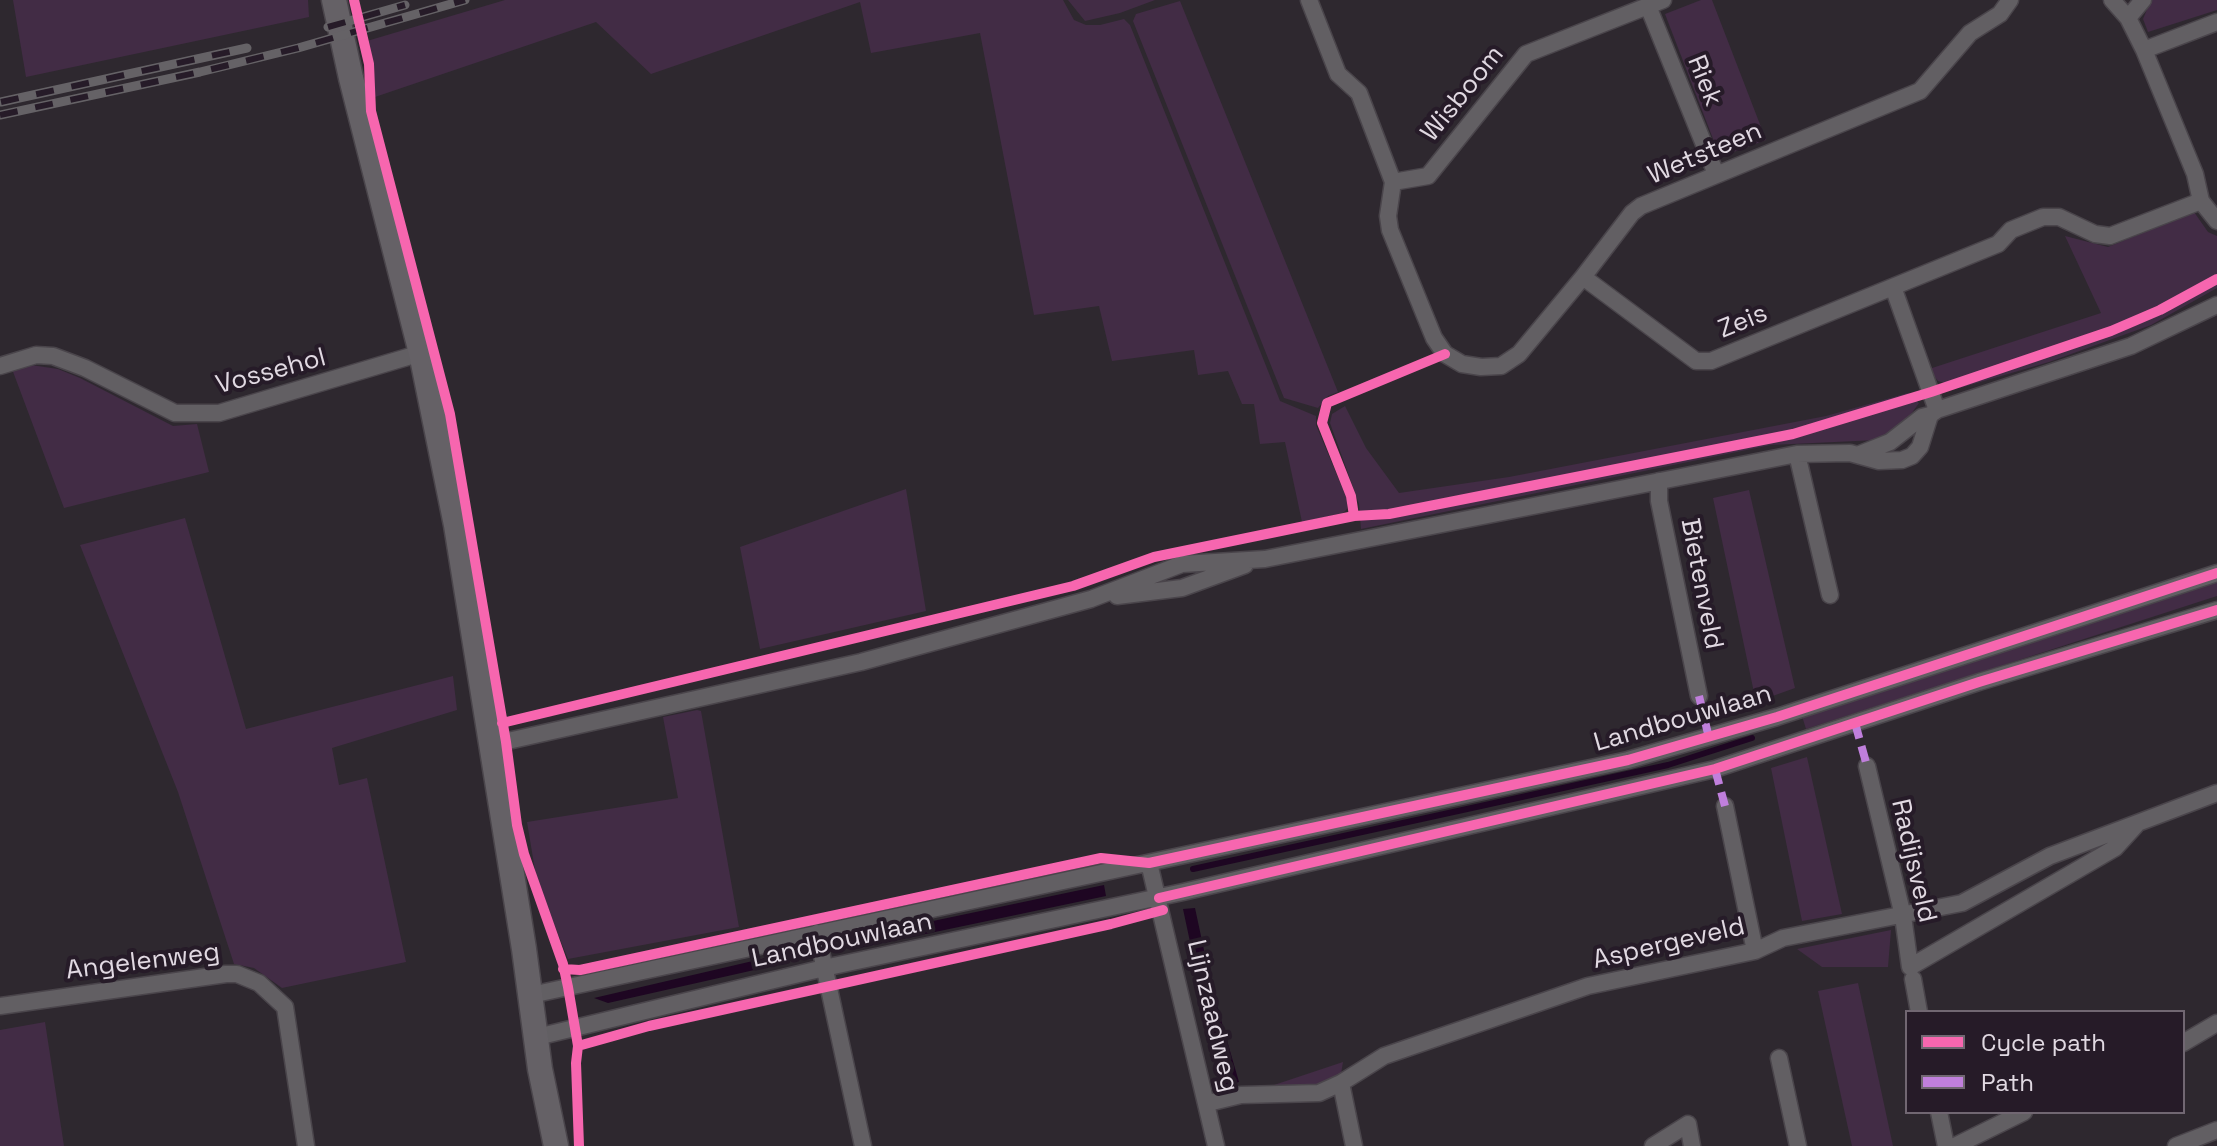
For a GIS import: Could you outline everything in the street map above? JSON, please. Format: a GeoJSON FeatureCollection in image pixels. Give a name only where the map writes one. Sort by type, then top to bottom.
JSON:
{"type":"FeatureCollection","features":[{"type":"Feature","properties":{"kind":"street"},"geometry":{"type":"LineString","coordinates":[[334,0],[421,353],[456,525],[507,848],[566,1146]]}},
{"type":"Feature","properties":{"kind":"street"},"geometry":{"type":"LineString","coordinates":[[1309,0],[1338,74],[1359,93],[1393,182]]}},
{"type":"Feature","properties":{"kind":"street","name":"Wetsteen"},"geometry":{"type":"LineString","coordinates":[[1393,182],[1388,216],[1390,230],[1434,338],[1445,354],[1462,364],[1501,366],[1519,354],[1632,213],[1641,206],[1920,91],[1970,33],[2000,14],[2010,0]]}},
{"type":"Feature","properties":{"kind":"street"},"geometry":{"type":"LineString","coordinates":[[2112,0],[2128,18],[2144,50],[2195,174],[2201,201],[2217,221]]}},
{"type":"Feature","properties":{"kind":"street"},"geometry":{"type":"LineString","coordinates":[[2128,18],[2143,0]]}},
{"type":"Feature","properties":{"kind":"street","name":"Wisboom"},"geometry":{"type":"LineString","coordinates":[[1393,182],[1428,176],[1526,54],[1656,3]]}},
{"type":"Feature","properties":{"kind":"street","name":"Riek"},"geometry":{"type":"LineString","coordinates":[[1656,3],[1716,174]]}},
{"type":"Feature","properties":{"kind":"street"},"geometry":{"type":"LineString","coordinates":[[2144,50],[2217,22]]}},
{"type":"Feature","properties":{"kind":"street","name":"Zeis"},"geometry":{"type":"LineString","coordinates":[[1583,277],[1696,361],[1711,361],[1998,244],[2011,230],[2043,217],[2059,217],[2095,234],[2110,236],[2201,201]]}},
{"type":"Feature","properties":{"kind":"street"},"geometry":{"type":"LineString","coordinates":[[490,745],[861,662],[1091,599],[1182,588],[1265,559],[1797,454],[1860,454],[1879,461],[1902,460],[1912,456],[1920,447],[1934,413],[1893,287]]}},
{"type":"Feature","properties":{"kind":"street"},"geometry":{"type":"LineString","coordinates":[[1860,454],[1890,442],[1922,417],[2131,346],[2217,305]]}},
{"type":"Feature","properties":{"kind":"street","name":"Vossehol"},"geometry":{"type":"LineString","coordinates":[[0,366],[36,355],[53,356],[85,368],[175,413],[219,413],[421,353]]}},
{"type":"Feature","properties":{"kind":"street"},"geometry":{"type":"LineString","coordinates":[[1797,454],[1830,595]]}},
{"type":"Feature","properties":{"kind":"street","name":"Bietenveld"},"geometry":{"type":"LineString","coordinates":[[1659,481],[1659,501],[1699,696]]}},
{"type":"Feature","properties":{"kind":"street","name":"Landbouwlaan"},"geometry":{"type":"LineString","coordinates":[[536,993],[1628,760],[1777,717],[2217,573]]}},
{"type":"Feature","properties":{"kind":"street","name":"Landbouwlaan"},"geometry":{"type":"LineString","coordinates":[[544,1035],[824,968],[1159,898],[1715,769],[1979,682],[2217,610]]}},
{"type":"Feature","properties":{"kind":"street","name":"Landbouwlaan"},"geometry":{"type":"LineString","coordinates":[[1777,717],[1784,746]]}},
{"type":"Feature","properties":{"kind":"street","name":"Radijsveld"},"geometry":{"type":"LineString","coordinates":[[1867,766],[1903,916],[1919,1010]]}},
{"type":"Feature","properties":{"kind":"street","name":"Aspergeveld"},"geometry":{"type":"LineString","coordinates":[[1208,1103],[1241,1095],[1319,1093],[1384,1056],[1588,986],[1755,951],[1783,938],[1962,903],[2050,856],[2217,793]]}},
{"type":"Feature","properties":{"kind":"street"},"geometry":{"type":"LineString","coordinates":[[1725,806],[1755,951]]}},
{"type":"Feature","properties":{"kind":"street","name":"Aspergeveld"},"geometry":{"type":"LineString","coordinates":[[1912,973],[2115,848],[2139,822]]}},
{"type":"Feature","properties":{"kind":"street"},"geometry":{"type":"LineString","coordinates":[[1149,863],[1159,898]]}},
{"type":"Feature","properties":{"kind":"street","name":"Lijnzaadweg"},"geometry":{"type":"LineString","coordinates":[[1159,898],[1216,1146]]}},
{"type":"Feature","properties":{"kind":"street"},"geometry":{"type":"LineString","coordinates":[[817,933],[863,1146]]}},
{"type":"Feature","properties":{"kind":"street","name":"Angelenweg"},"geometry":{"type":"LineString","coordinates":[[0,1006],[226,974],[237,974],[259,983],[285,1007],[306,1146]]}},
{"type":"Feature","properties":{"kind":"street"},"geometry":{"type":"LineString","coordinates":[[2185,1042],[2217,1023]]}},
{"type":"Feature","properties":{"kind":"street"},"geometry":{"type":"LineString","coordinates":[[544,1035],[540,1069],[556,1146]]}},
{"type":"Feature","properties":{"kind":"street"},"geometry":{"type":"LineString","coordinates":[[1779,1058],[1798,1146]]}},
{"type":"Feature","properties":{"kind":"street"},"geometry":{"type":"LineString","coordinates":[[1341,1083],[1354,1146]]}},
{"type":"Feature","properties":{"kind":"street"},"geometry":{"type":"LineString","coordinates":[[1939,1114],[1946,1146]]}},
{"type":"Feature","properties":{"kind":"street"},"geometry":{"type":"LineString","coordinates":[[1955,1146],[2020,1114]]}},
{"type":"Feature","properties":{"kind":"street"},"geometry":{"type":"LineString","coordinates":[[1653,1146],[1688,1124],[1692,1146]]}},
{"type":"Feature","properties":{"kind":"street"},"geometry":{"type":"LineString","coordinates":[[2176,1146],[2217,1130]]}},
{"type":"Feature","properties":{"kind":"shaded area"},"geometry":{"type":"Polygon","coordinates":[[[13,0],[308,0],[309,17],[26,77],[13,0]]]}},
{"type":"Feature","properties":{"kind":"shaded area"},"geometry":{"type":"Polygon","coordinates":[[[505,0],[1063,0],[1074,20],[1086,25],[1124,19],[1130,25],[1280,401],[1316,416],[1316,425],[1347,499],[1347,509],[1343,513],[1302,522],[1285,442],[1260,444],[1254,404],[1242,404],[1228,371],[1198,375],[1194,350],[1112,361],[1099,306],[1034,315],[980,33],[871,53],[860,2],[651,74],[596,22],[375,97],[367,41],[505,0]]]}},
{"type":"Feature","properties":{"kind":"shaded area"},"geometry":{"type":"Polygon","coordinates":[[[1068,0],[1155,0],[1085,21],[1068,0]]]}},
{"type":"Feature","properties":{"kind":"shaded area"},"geometry":{"type":"Polygon","coordinates":[[[1701,0],[1712,0],[1766,140],[1720,157],[1665,14],[1701,0]]]}},
{"type":"Feature","properties":{"kind":"shaded area"},"geometry":{"type":"Polygon","coordinates":[[[2151,0],[2217,0],[2217,10],[2148,32],[2143,19],[2151,0]]]}},
{"type":"Feature","properties":{"kind":"shaded area"},"geometry":{"type":"Polygon","coordinates":[[[1180,1],[1338,392],[1328,396],[1318,408],[1284,398],[1133,21],[1136,14],[1180,1]]]}},
{"type":"Feature","properties":{"kind":"shaded area"},"geometry":{"type":"Polygon","coordinates":[[[2194,212],[2208,232],[2217,236],[2217,288],[2151,325],[2049,362],[1960,388],[1938,381],[1931,373],[1929,369],[2101,313],[2065,236],[2108,247],[2194,212]]]}},
{"type":"Feature","properties":{"kind":"shaded area"},"geometry":{"type":"Polygon","coordinates":[[[31,365],[58,369],[80,378],[173,426],[197,424],[209,472],[64,508],[12,369],[31,365]]]}},
{"type":"Feature","properties":{"kind":"shaded area"},"geometry":{"type":"Polygon","coordinates":[[[1908,393],[1919,403],[1906,421],[1877,440],[1771,445],[1361,529],[1359,504],[1330,423],[1332,414],[1345,406],[1366,448],[1399,493],[1509,477],[1826,416],[1908,393]]]}},
{"type":"Feature","properties":{"kind":"shaded area"},"geometry":{"type":"Polygon","coordinates":[[[906,489],[926,611],[760,649],[740,547],[906,489]]]}},
{"type":"Feature","properties":{"kind":"shaded area"},"geometry":{"type":"Polygon","coordinates":[[[1749,490],[1795,688],[1756,702],[1713,498],[1749,490]]]}},
{"type":"Feature","properties":{"kind":"shaded area"},"geometry":{"type":"Polygon","coordinates":[[[185,518],[246,729],[453,676],[457,710],[332,748],[339,785],[367,778],[406,962],[282,988],[254,968],[234,964],[178,792],[80,545],[185,518]]]}},
{"type":"Feature","properties":{"kind":"shaded area"},"geometry":{"type":"Polygon","coordinates":[[[2217,581],[2217,596],[1806,729],[1802,716],[2217,581]]]}},
{"type":"Feature","properties":{"kind":"shaded area"},"geometry":{"type":"Polygon","coordinates":[[[701,711],[739,927],[568,959],[537,882],[527,822],[678,798],[663,717],[701,711]]]}},
{"type":"Feature","properties":{"kind":"shaded area"},"geometry":{"type":"Polygon","coordinates":[[[1807,757],[1842,914],[1802,921],[1771,768],[1807,757]]]}},
{"type":"Feature","properties":{"kind":"shaded area"},"geometry":{"type":"Polygon","coordinates":[[[1104,885],[1106,896],[859,948],[857,937],[1104,885]]]}},
{"type":"Feature","properties":{"kind":"shaded area"},"geometry":{"type":"Polygon","coordinates":[[[1195,908],[1213,992],[1239,1082],[1221,1087],[1183,909],[1195,908]]]}},
{"type":"Feature","properties":{"kind":"shaded area"},"geometry":{"type":"Polygon","coordinates":[[[1891,930],[1888,967],[1822,967],[1797,949],[1891,930]]]}},
{"type":"Feature","properties":{"kind":"shaded area"},"geometry":{"type":"Polygon","coordinates":[[[770,957],[772,966],[608,1003],[594,998],[770,957]]]}},
{"type":"Feature","properties":{"kind":"shaded area"},"geometry":{"type":"Polygon","coordinates":[[[1858,983],[1893,1146],[1852,1146],[1818,991],[1858,983]]]}},
{"type":"Feature","properties":{"kind":"shaded area"},"geometry":{"type":"Polygon","coordinates":[[[45,1022],[64,1146],[0,1146],[0,1030],[45,1022]]]}},
{"type":"Feature","properties":{"kind":"shaded area"},"geometry":{"type":"Polygon","coordinates":[[[1343,1062],[1341,1074],[1318,1086],[1265,1088],[1343,1062]]]}},
{"type":"Feature","properties":{"kind":"waterway"},"geometry":{"type":"LineString","coordinates":[[1193,869],[1668,765],[1752,738]]}},
{"type":"Feature","properties":{"kind":"railway"},"geometry":{"type":"LineString","coordinates":[[0,115],[298,48],[465,0]]}},
{"type":"Feature","properties":{"kind":"railway"},"geometry":{"type":"LineString","coordinates":[[328,27],[405,5]]}},
{"type":"Feature","properties":{"kind":"railway"},"geometry":{"type":"LineString","coordinates":[[1,102],[247,48]]}},
{"type":"Feature","properties":{"kind":"marked path"},"geometry":{"type":"LineString","coordinates":[[1699,696],[1709,738]]}},
{"type":"Feature","properties":{"kind":"marked path"},"geometry":{"type":"LineString","coordinates":[[1855,723],[1867,766]]}},
{"type":"Feature","properties":{"kind":"marked path"},"geometry":{"type":"LineString","coordinates":[[1715,769],[1725,806]]}},
{"type":"Feature","properties":{"kind":"cycle path"},"geometry":{"type":"LineString","coordinates":[[354,0],[369,64],[371,111],[450,414],[506,742],[517,825],[568,987],[578,1046],[579,1146]]}},
{"type":"Feature","properties":{"kind":"cycle path"},"geometry":{"type":"LineString","coordinates":[[502,723],[1073,586],[1154,557],[1354,516],[1389,514],[1793,434],[1931,392],[2111,331],[2160,310],[2217,279]]}},
{"type":"Feature","properties":{"kind":"cycle path"},"geometry":{"type":"LineString","coordinates":[[1354,516],[1351,496],[1322,423],[1327,403],[1445,354]]}},
{"type":"Feature","properties":{"kind":"cycle path"},"geometry":{"type":"LineString","coordinates":[[563,969],[580,970],[1101,858],[1149,863],[1628,760],[1777,717],[2217,573]]}},
{"type":"Feature","properties":{"kind":"cycle path"},"geometry":{"type":"LineString","coordinates":[[1159,898],[1715,769],[1979,682],[2217,610]]}},
{"type":"Feature","properties":{"kind":"cycle path"},"geometry":{"type":"LineString","coordinates":[[578,1046],[649,1026],[1163,910]]}}]}
